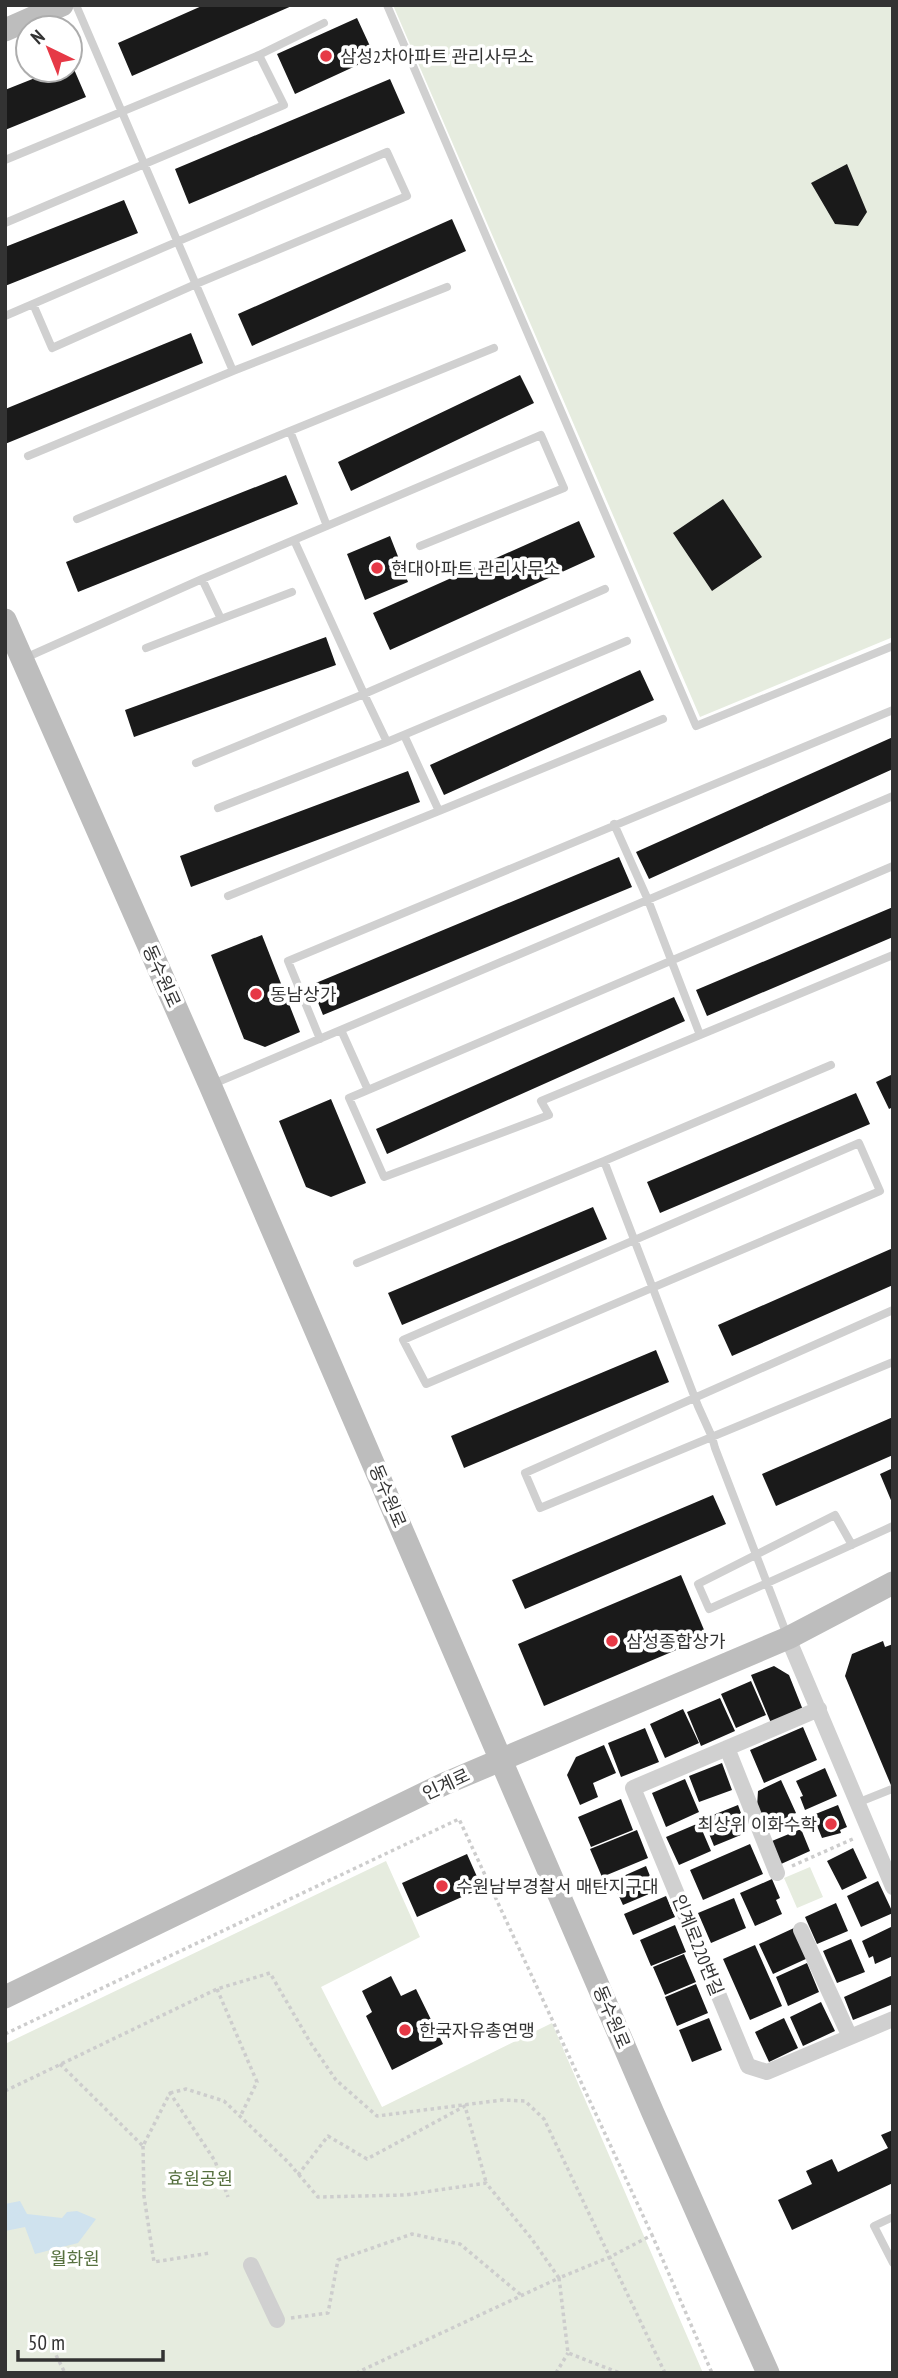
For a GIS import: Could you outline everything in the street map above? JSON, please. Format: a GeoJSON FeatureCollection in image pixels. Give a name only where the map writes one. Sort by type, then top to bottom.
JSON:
{"type":"FeatureCollection","features":[{"type":"Feature","properties":{"kind":"main road"},"geometry":{"type":"LineString","coordinates":[[5,30],[62,5]]}},
{"type":"Feature","properties":{"kind":"main road","name":"동수원로"},"geometry":{"type":"LineString","coordinates":[[5,620],[768,2373]]}},
{"type":"Feature","properties":{"kind":"main road","name":"인계로"},"geometry":{"type":"LineString","coordinates":[[5,1997],[444,1784],[788,1638],[893,1583]]}},
{"type":"Feature","properties":{"kind":"street"},"geometry":{"type":"LineString","coordinates":[[788,1638],[893,1887]]}},
{"type":"Feature","properties":{"kind":"street","name":"인계로220번길"},"geometry":{"type":"LineString","coordinates":[[819,1709],[633,1788],[748,2066],[767,2072],[893,2019]]}},
{"type":"Feature","properties":{"kind":"street"},"geometry":{"type":"LineString","coordinates":[[727,1748],[777,1873]]}},
{"type":"Feature","properties":{"kind":"street"},"geometry":{"type":"LineString","coordinates":[[801,1930],[850,2037]]}},
{"type":"Feature","properties":{"kind":"street"},"geometry":{"type":"LineString","coordinates":[[251,2265],[277,2320]]}},
{"type":"Feature","properties":{"kind":"lane"},"geometry":{"type":"LineString","coordinates":[[76,5],[233,371]]}},
{"type":"Feature","properties":{"kind":"lane"},"geometry":{"type":"LineString","coordinates":[[387,5],[696,726],[893,646]]}},
{"type":"Feature","properties":{"kind":"lane"},"geometry":{"type":"LineString","coordinates":[[5,160],[259,55],[324,23]]}},
{"type":"Feature","properties":{"kind":"lane"},"geometry":{"type":"LineString","coordinates":[[5,223],[284,105],[259,55]]}},
{"type":"Feature","properties":{"kind":"lane"},"geometry":{"type":"LineString","coordinates":[[5,316],[387,152],[407,197],[196,284],[52,348],[33,304]]}},
{"type":"Feature","properties":{"kind":"lane"},"geometry":{"type":"LineString","coordinates":[[29,456],[447,286]]}},
{"type":"Feature","properties":{"kind":"lane"},"geometry":{"type":"LineString","coordinates":[[77,519],[494,348]]}},
{"type":"Feature","properties":{"kind":"lane"},"geometry":{"type":"LineString","coordinates":[[290,431],[327,526]]}},
{"type":"Feature","properties":{"kind":"lane"},"geometry":{"type":"LineString","coordinates":[[22,659],[202,579],[541,435],[564,488],[421,546]]}},
{"type":"Feature","properties":{"kind":"lane"},"geometry":{"type":"LineString","coordinates":[[294,540],[387,743]]}},
{"type":"Feature","properties":{"kind":"lane"},"geometry":{"type":"LineString","coordinates":[[202,579],[220,619]]}},
{"type":"Feature","properties":{"kind":"lane"},"geometry":{"type":"LineString","coordinates":[[196,763],[364,694],[605,589]]}},
{"type":"Feature","properties":{"kind":"lane"},"geometry":{"type":"LineString","coordinates":[[146,648],[292,592]]}},
{"type":"Feature","properties":{"kind":"lane"},"geometry":{"type":"LineString","coordinates":[[218,808],[387,743],[627,640]]}},
{"type":"Feature","properties":{"kind":"lane"},"geometry":{"type":"LineString","coordinates":[[320,1039],[288,961],[893,710]]}},
{"type":"Feature","properties":{"kind":"lane"},"geometry":{"type":"LineString","coordinates":[[228,896],[663,719]]}},
{"type":"Feature","properties":{"kind":"lane"},"geometry":{"type":"LineString","coordinates":[[404,735],[439,811]]}},
{"type":"Feature","properties":{"kind":"lane"},"geometry":{"type":"LineString","coordinates":[[210,1086],[893,796]]}},
{"type":"Feature","properties":{"kind":"lane"},"geometry":{"type":"LineString","coordinates":[[614,824],[648,900],[700,1035]]}},
{"type":"Feature","properties":{"kind":"lane"},"geometry":{"type":"LineString","coordinates":[[893,866],[349,1098],[384,1177],[549,1115],[541,1101],[893,955]]}},
{"type":"Feature","properties":{"kind":"lane"},"geometry":{"type":"LineString","coordinates":[[341,1030],[368,1090]]}},
{"type":"Feature","properties":{"kind":"lane"},"geometry":{"type":"LineString","coordinates":[[357,1263],[831,1065]]}},
{"type":"Feature","properties":{"kind":"lane"},"geometry":{"type":"LineString","coordinates":[[859,1143],[880,1191],[653,1287],[426,1384],[403,1339],[859,1143]]}},
{"type":"Feature","properties":{"kind":"lane"},"geometry":{"type":"LineString","coordinates":[[604,1161],[788,1638]]}},
{"type":"Feature","properties":{"kind":"lane"},"geometry":{"type":"LineString","coordinates":[[893,1310],[525,1473],[540,1508],[893,1362]]}},
{"type":"Feature","properties":{"kind":"lane"},"geometry":{"type":"LineString","coordinates":[[852,1545],[835,1515],[698,1584],[709,1609],[767,1584],[852,1545],[893,1526]]}},
{"type":"Feature","properties":{"kind":"lane"},"geometry":{"type":"LineString","coordinates":[[857,1803],[892,1789]]}},
{"type":"Feature","properties":{"kind":"lane"},"geometry":{"type":"LineString","coordinates":[[893,2217],[874,2226],[893,2263]]}},
{"type":"Feature","properties":{"kind":"path"},"geometry":{"type":"LineString","coordinates":[[5,2034],[459,1819],[652,2235],[712,2373]]}},
{"type":"Feature","properties":{"kind":"path"},"geometry":{"type":"LineString","coordinates":[[806,1859],[870,1831]]}},
{"type":"Feature","properties":{"kind":"path"},"geometry":{"type":"LineString","coordinates":[[5,2091],[217,1989],[270,1973],[310,2042],[336,2080],[377,2116],[502,2100],[525,2101],[544,2119],[666,2373]]}},
{"type":"Feature","properties":{"kind":"path"},"geometry":{"type":"LineString","coordinates":[[217,1989],[257,2082],[240,2117]]}},
{"type":"Feature","properties":{"kind":"path"},"geometry":{"type":"LineString","coordinates":[[60,2064],[143,2146]]}},
{"type":"Feature","properties":{"kind":"path"},"geometry":{"type":"LineString","coordinates":[[210,2253],[154,2262],[144,2196],[143,2146],[170,2093],[186,2089],[224,2101],[318,2197],[405,2194],[486,2183]]}},
{"type":"Feature","properties":{"kind":"path"},"geometry":{"type":"LineString","coordinates":[[170,2093],[215,2161],[228,2197]]}},
{"type":"Feature","properties":{"kind":"path"},"geometry":{"type":"LineString","coordinates":[[298,2175],[328,2136],[367,2159],[465,2106]]}},
{"type":"Feature","properties":{"kind":"path"},"geometry":{"type":"LineString","coordinates":[[465,2106],[486,2183],[531,2238],[559,2278],[568,2353],[556,2373]]}},
{"type":"Feature","properties":{"kind":"path"},"geometry":{"type":"LineString","coordinates":[[277,2320],[328,2313],[338,2259],[412,2234],[460,2244],[521,2295]]}},
{"type":"Feature","properties":{"kind":"path"},"geometry":{"type":"LineString","coordinates":[[356,2373],[521,2295],[610,2257],[652,2235]]}},
{"type":"Feature","properties":{"kind":"path"},"geometry":{"type":"LineString","coordinates":[[53,2349],[65,2373]]}},
{"type":"Feature","properties":{"kind":"path"},"geometry":{"type":"LineString","coordinates":[[568,2353],[620,2373]]}},
{"type":"Feature","properties":{"kind":"green space"},"geometry":{"type":"Polygon","coordinates":[[[393,5],[893,5],[893,637],[700,717],[393,5]]]}},
{"type":"Feature","properties":{"kind":"green space","name":"효원공원"},"geometry":{"type":"Polygon","coordinates":[[[386,1861],[420,1937],[321,1987],[382,2107],[552,2023],[703,2373],[5,2373],[5,2044],[386,1861]]]}},
{"type":"Feature","properties":{"kind":"green space"},"geometry":{"type":"Polygon","coordinates":[[[810,1867],[823,1897],[797,1908],[784,1878],[810,1867]]]}},
{"type":"Feature","properties":{"kind":"water"},"geometry":{"type":"Polygon","coordinates":[[[20,2201],[27,2214],[62,2218],[67,2212],[77,2211],[96,2219],[78,2243],[35,2254],[25,2227],[5,2231],[5,2204],[20,2201]]]}},
{"type":"Feature","properties":{"kind":"building"},"geometry":{"type":"Polygon","coordinates":[[[204,5],[294,5],[132,76],[118,43],[204,5]]]}},
{"type":"Feature","properties":{"kind":"building","name":"삼성2차아파트 관리사무소"},"geometry":{"type":"Polygon","coordinates":[[[357,18],[375,57],[295,94],[277,54],[357,18]]]}},
{"type":"Feature","properties":{"kind":"building"},"geometry":{"type":"Polygon","coordinates":[[[390,79],[405,113],[189,204],[175,169],[390,79]]]}},
{"type":"Feature","properties":{"kind":"building"},"geometry":{"type":"Polygon","coordinates":[[[20,84],[80,84],[86,97],[5,130],[5,90],[20,84]]]}},
{"type":"Feature","properties":{"kind":"building"},"geometry":{"type":"Polygon","coordinates":[[[847,164],[867,212],[858,226],[835,224],[811,183],[847,164]]]}},
{"type":"Feature","properties":{"kind":"building"},"geometry":{"type":"Polygon","coordinates":[[[124,200],[138,233],[5,286],[5,247],[124,200]]]}},
{"type":"Feature","properties":{"kind":"building"},"geometry":{"type":"Polygon","coordinates":[[[452,219],[466,251],[252,346],[238,314],[452,219]]]}},
{"type":"Feature","properties":{"kind":"building"},"geometry":{"type":"Polygon","coordinates":[[[191,333],[203,363],[5,444],[5,409],[191,333]]]}},
{"type":"Feature","properties":{"kind":"building"},"geometry":{"type":"Polygon","coordinates":[[[520,375],[534,403],[351,491],[338,462],[520,375]]]}},
{"type":"Feature","properties":{"kind":"building"},"geometry":{"type":"Polygon","coordinates":[[[286,475],[298,504],[78,592],[66,562],[286,475]]]}},
{"type":"Feature","properties":{"kind":"building"},"geometry":{"type":"Polygon","coordinates":[[[723,499],[762,557],[712,591],[673,533],[723,499]]]}},
{"type":"Feature","properties":{"kind":"building"},"geometry":{"type":"Polygon","coordinates":[[[579,521],[595,557],[390,650],[373,613],[579,521]]]}},
{"type":"Feature","properties":{"kind":"building","name":"현대아파트 관리사무소"},"geometry":{"type":"Polygon","coordinates":[[[390,536],[408,582],[365,600],[347,554],[390,536]]]}},
{"type":"Feature","properties":{"kind":"building"},"geometry":{"type":"Polygon","coordinates":[[[326,637],[336,665],[134,737],[125,710],[326,637]]]}},
{"type":"Feature","properties":{"kind":"building"},"geometry":{"type":"Polygon","coordinates":[[[640,670],[654,700],[444,795],[430,765],[640,670]]]}},
{"type":"Feature","properties":{"kind":"building"},"geometry":{"type":"Polygon","coordinates":[[[893,737],[893,769],[649,879],[636,852],[893,737]]]}},
{"type":"Feature","properties":{"kind":"building"},"geometry":{"type":"Polygon","coordinates":[[[408,771],[420,802],[191,887],[180,856],[408,771]]]}},
{"type":"Feature","properties":{"kind":"building"},"geometry":{"type":"Polygon","coordinates":[[[619,857],[632,887],[323,1015],[311,985],[619,857]]]}},
{"type":"Feature","properties":{"kind":"building"},"geometry":{"type":"Polygon","coordinates":[[[893,907],[893,937],[707,1016],[696,990],[893,907]]]}},
{"type":"Feature","properties":{"kind":"building","name":"동남상가"},"geometry":{"type":"Polygon","coordinates":[[[262,935],[300,1032],[265,1047],[244,1039],[211,955],[262,935]]]}},
{"type":"Feature","properties":{"kind":"building"},"geometry":{"type":"Polygon","coordinates":[[[674,997],[685,1021],[387,1154],[376,1129],[674,997]]]}},
{"type":"Feature","properties":{"kind":"building"},"geometry":{"type":"Polygon","coordinates":[[[893,1074],[893,1107],[889,1109],[876,1082],[893,1074]]]}},
{"type":"Feature","properties":{"kind":"building"},"geometry":{"type":"Polygon","coordinates":[[[856,1093],[870,1124],[660,1213],[647,1182],[856,1093]]]}},
{"type":"Feature","properties":{"kind":"building"},"geometry":{"type":"Polygon","coordinates":[[[331,1099],[366,1183],[331,1197],[306,1187],[279,1121],[331,1099]]]}},
{"type":"Feature","properties":{"kind":"building"},"geometry":{"type":"Polygon","coordinates":[[[593,1207],[607,1239],[402,1325],[388,1293],[593,1207]]]}},
{"type":"Feature","properties":{"kind":"building"},"geometry":{"type":"Polygon","coordinates":[[[893,1248],[893,1285],[732,1356],[718,1325],[893,1248]]]}},
{"type":"Feature","properties":{"kind":"building"},"geometry":{"type":"Polygon","coordinates":[[[656,1350],[669,1382],[464,1468],[451,1436],[656,1350]]]}},
{"type":"Feature","properties":{"kind":"building"},"geometry":{"type":"Polygon","coordinates":[[[893,1417],[893,1455],[776,1506],[762,1474],[893,1417]]]}},
{"type":"Feature","properties":{"kind":"building"},"geometry":{"type":"Polygon","coordinates":[[[893,1468],[893,1505],[880,1474],[893,1468]]]}},
{"type":"Feature","properties":{"kind":"building"},"geometry":{"type":"Polygon","coordinates":[[[713,1495],[726,1524],[525,1609],[512,1580],[713,1495]]]}},
{"type":"Feature","properties":{"kind":"building","name":"삼성종합상가"},"geometry":{"type":"Polygon","coordinates":[[[681,1575],[707,1637],[544,1706],[518,1644],[681,1575]]]}},
{"type":"Feature","properties":{"kind":"building"},"geometry":{"type":"Polygon","coordinates":[[[883,1641],[885,1647],[893,1644],[893,1790],[845,1676],[852,1654],[883,1641]]]}},
{"type":"Feature","properties":{"kind":"building"},"geometry":{"type":"Polygon","coordinates":[[[774,1666],[789,1675],[803,1710],[771,1723],[751,1675],[774,1666]]]}},
{"type":"Feature","properties":{"kind":"building"},"geometry":{"type":"Polygon","coordinates":[[[751,1681],[766,1715],[736,1728],[721,1694],[751,1681]]]}},
{"type":"Feature","properties":{"kind":"building"},"geometry":{"type":"Polygon","coordinates":[[[720,1698],[735,1731],[701,1746],[687,1712],[720,1698]]]}},
{"type":"Feature","properties":{"kind":"building"},"geometry":{"type":"Polygon","coordinates":[[[683,1709],[699,1743],[665,1758],[650,1724],[683,1709]]]}},
{"type":"Feature","properties":{"kind":"building"},"geometry":{"type":"Polygon","coordinates":[[[803,1727],[817,1760],[764,1783],[750,1750],[803,1727]]]}},
{"type":"Feature","properties":{"kind":"building"},"geometry":{"type":"Polygon","coordinates":[[[645,1728],[659,1762],[621,1777],[608,1743],[645,1728]]]}},
{"type":"Feature","properties":{"kind":"building"},"geometry":{"type":"Polygon","coordinates":[[[604,1745],[616,1773],[593,1783],[598,1797],[580,1805],[567,1775],[576,1757],[604,1745]]]}},
{"type":"Feature","properties":{"kind":"building"},"geometry":{"type":"Polygon","coordinates":[[[722,1763],[732,1790],[699,1802],[689,1776],[722,1763]]]}},
{"type":"Feature","properties":{"kind":"building"},"geometry":{"type":"Polygon","coordinates":[[[825,1768],[837,1796],[805,1810],[800,1797],[803,1796],[796,1781],[825,1768]]]}},
{"type":"Feature","properties":{"kind":"building"},"geometry":{"type":"Polygon","coordinates":[[[685,1779],[699,1812],[666,1827],[652,1793],[685,1779]]]}},
{"type":"Feature","properties":{"kind":"building"},"geometry":{"type":"Polygon","coordinates":[[[781,1780],[796,1813],[766,1827],[757,1807],[758,1791],[781,1780]]]}},
{"type":"Feature","properties":{"kind":"building"},"geometry":{"type":"Polygon","coordinates":[[[621,1799],[633,1830],[591,1847],[578,1817],[621,1799]]]}},
{"type":"Feature","properties":{"kind":"building"},"geometry":{"type":"Polygon","coordinates":[[[738,1805],[748,1832],[714,1846],[703,1819],[738,1805]]]}},
{"type":"Feature","properties":{"kind":"building","name":"최상위 이화수학"},"geometry":{"type":"Polygon","coordinates":[[[838,1805],[847,1827],[840,1830],[841,1833],[822,1838],[815,1821],[818,1820],[813,1815],[838,1805]]]}},
{"type":"Feature","properties":{"kind":"building"},"geometry":{"type":"Polygon","coordinates":[[[699,1823],[711,1851],[679,1865],[666,1837],[699,1823]]]}},
{"type":"Feature","properties":{"kind":"building"},"geometry":{"type":"Polygon","coordinates":[[[801,1829],[810,1851],[781,1864],[772,1841],[801,1829]]]}},
{"type":"Feature","properties":{"kind":"building"},"geometry":{"type":"Polygon","coordinates":[[[637,1830],[648,1858],[602,1877],[590,1849],[637,1830]]]}},
{"type":"Feature","properties":{"kind":"building"},"geometry":{"type":"Polygon","coordinates":[[[750,1844],[763,1874],[703,1900],[690,1870],[750,1844]]]}},
{"type":"Feature","properties":{"kind":"building"},"geometry":{"type":"Polygon","coordinates":[[[853,1848],[867,1878],[842,1890],[827,1861],[853,1848]]]}},
{"type":"Feature","properties":{"kind":"building","name":"수원남부경찰서 매탄지구대"},"geometry":{"type":"Polygon","coordinates":[[[467,1854],[482,1888],[417,1917],[402,1883],[467,1854]]]}},
{"type":"Feature","properties":{"kind":"building"},"geometry":{"type":"Polygon","coordinates":[[[646,1866],[656,1891],[623,1905],[612,1881],[646,1866]]]}},
{"type":"Feature","properties":{"kind":"building"},"geometry":{"type":"Polygon","coordinates":[[[772,1879],[780,1898],[776,1900],[782,1914],[755,1926],[740,1893],[772,1879]]]}},
{"type":"Feature","properties":{"kind":"building"},"geometry":{"type":"Polygon","coordinates":[[[878,1881],[893,1913],[861,1927],[847,1896],[878,1881]]]}},
{"type":"Feature","properties":{"kind":"building"},"geometry":{"type":"Polygon","coordinates":[[[666,1896],[675,1917],[633,1935],[624,1914],[666,1896]]]}},
{"type":"Feature","properties":{"kind":"building"},"geometry":{"type":"Polygon","coordinates":[[[734,1898],[746,1928],[711,1943],[698,1913],[734,1898]]]}},
{"type":"Feature","properties":{"kind":"building"},"geometry":{"type":"Polygon","coordinates":[[[836,1903],[848,1931],[817,1944],[805,1917],[836,1903]]]}},
{"type":"Feature","properties":{"kind":"building"},"geometry":{"type":"Polygon","coordinates":[[[675,1925],[686,1952],[651,1966],[640,1940],[675,1925]]]}},
{"type":"Feature","properties":{"kind":"building"},"geometry":{"type":"Polygon","coordinates":[[[893,1926],[893,1956],[875,1964],[873,1956],[869,1958],[862,1941],[893,1926]]]}},
{"type":"Feature","properties":{"kind":"building"},"geometry":{"type":"Polygon","coordinates":[[[794,1928],[808,1958],[773,1974],[759,1944],[794,1928]]]}},
{"type":"Feature","properties":{"kind":"building"},"geometry":{"type":"Polygon","coordinates":[[[851,1939],[865,1972],[837,1983],[823,1951],[851,1939]]]}},
{"type":"Feature","properties":{"kind":"building"},"geometry":{"type":"Polygon","coordinates":[[[755,1945],[782,2006],[750,2020],[723,1959],[755,1945]]]}},
{"type":"Feature","properties":{"kind":"building"},"geometry":{"type":"Polygon","coordinates":[[[684,1954],[696,1982],[665,1995],[653,1967],[684,1954]]]}},
{"type":"Feature","properties":{"kind":"building"},"geometry":{"type":"Polygon","coordinates":[[[807,1963],[819,1992],[788,2006],[776,1977],[807,1963]]]}},
{"type":"Feature","properties":{"kind":"building"},"geometry":{"type":"Polygon","coordinates":[[[893,1975],[893,2004],[853,2020],[844,1997],[893,1975]]]}},
{"type":"Feature","properties":{"kind":"building","name":"한국자유총연맹"},"geometry":{"type":"Polygon","coordinates":[[[391,1976],[401,1996],[416,1989],[443,2044],[392,2070],[366,2016],[372,2012],[362,1991],[391,1976]]]}},
{"type":"Feature","properties":{"kind":"building"},"geometry":{"type":"Polygon","coordinates":[[[696,1984],[708,2013],[677,2026],[665,1997],[696,1984]]]}},
{"type":"Feature","properties":{"kind":"building"},"geometry":{"type":"Polygon","coordinates":[[[821,2002],[835,2031],[803,2046],[790,2017],[821,2002]]]}},
{"type":"Feature","properties":{"kind":"building"},"geometry":{"type":"Polygon","coordinates":[[[709,2018],[722,2050],[692,2062],[679,2030],[709,2018]]]}},
{"type":"Feature","properties":{"kind":"building"},"geometry":{"type":"Polygon","coordinates":[[[784,2018],[798,2048],[769,2062],[755,2032],[784,2018]]]}},
{"type":"Feature","properties":{"kind":"building"},"geometry":{"type":"Polygon","coordinates":[[[893,2130],[893,2183],[792,2230],[778,2200],[812,2184],[806,2171],[832,2159],[838,2172],[888,2148],[881,2135],[893,2130]]]}},
{"type":"Feature","properties":{"kind":"place","name":"삼성2차아파트 관리사무소"},"geometry":{"type":"Point","coordinates":[326,56]}},
{"type":"Feature","properties":{"kind":"place","name":"현대아파트 관리사무소"},"geometry":{"type":"Point","coordinates":[377,568]}},
{"type":"Feature","properties":{"kind":"place","name":"동남상가"},"geometry":{"type":"Point","coordinates":[256,994]}},
{"type":"Feature","properties":{"kind":"place","name":"삼성종합상가"},"geometry":{"type":"Point","coordinates":[612,1641]}},
{"type":"Feature","properties":{"kind":"place","name":"최상위 이화수학"},"geometry":{"type":"Point","coordinates":[831,1824]}},
{"type":"Feature","properties":{"kind":"place","name":"수원남부경찰서 매탄지구대"},"geometry":{"type":"Point","coordinates":[442,1886]}},
{"type":"Feature","properties":{"kind":"place","name":"한국자유총연맹"},"geometry":{"type":"Point","coordinates":[405,2030]}},
{"type":"Feature","properties":{"kind":"park label","name":"월화원"},"geometry":{"type":"Point","coordinates":[75,2258]}}]}
